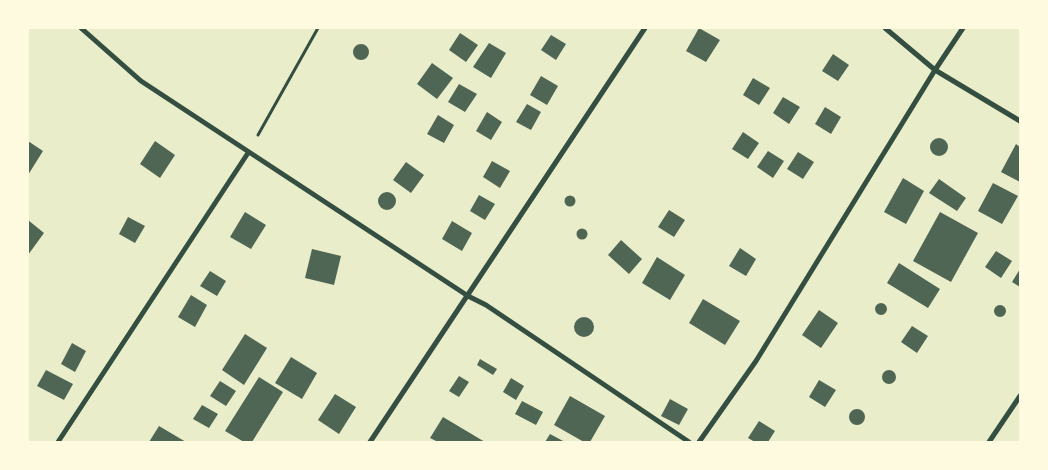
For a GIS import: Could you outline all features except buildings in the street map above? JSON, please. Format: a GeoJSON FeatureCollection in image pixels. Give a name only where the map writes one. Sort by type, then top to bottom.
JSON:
{"type":"FeatureCollection","features":[{"type":"Feature","properties":{"kind":"street"},"geometry":{"type":"LineString","coordinates":[[81,28],[141,81],[468,296],[486,305],[689,442]]}},
{"type":"Feature","properties":{"kind":"street"},"geometry":{"type":"LineString","coordinates":[[370,442],[645,28]]}},
{"type":"Feature","properties":{"kind":"street"},"geometry":{"type":"LineString","coordinates":[[885,28],[935,70],[1020,121]]}},
{"type":"Feature","properties":{"kind":"street"},"geometry":{"type":"LineString","coordinates":[[699,442],[756,361],[935,70],[963,28]]}},
{"type":"Feature","properties":{"kind":"street"},"geometry":{"type":"LineString","coordinates":[[58,442],[248,153]]}},
{"type":"Feature","properties":{"kind":"street"},"geometry":{"type":"LineString","coordinates":[[989,442],[1020,396]]}},
{"type":"Feature","properties":{"kind":"path"},"geometry":{"type":"LineString","coordinates":[[248,153],[318,28]]}}]}
